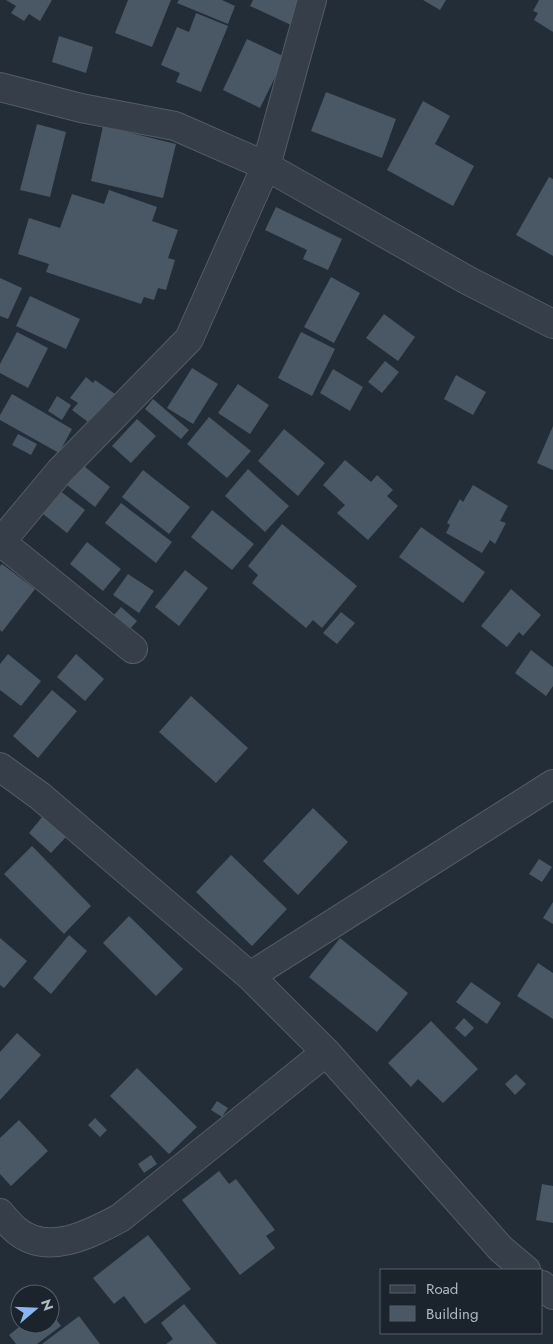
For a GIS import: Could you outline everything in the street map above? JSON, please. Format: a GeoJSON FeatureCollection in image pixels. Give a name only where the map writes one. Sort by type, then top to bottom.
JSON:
{"type":"FeatureCollection","features":[{"type":"Feature","properties":{"kind":"street"},"geometry":{"type":"LineString","coordinates":[[133,649],[0,542],[60,471],[189,339],[266,166],[312,0]]}},
{"type":"Feature","properties":{"kind":"street"},"geometry":{"type":"LineString","coordinates":[[0,88],[81,108],[176,126],[266,166],[467,280],[553,324]]}},
{"type":"Feature","properties":{"kind":"street"},"geometry":{"type":"LineString","coordinates":[[0,767],[47,802],[250,976],[326,1052],[501,1249],[525,1269]]}},
{"type":"Feature","properties":{"kind":"street"},"geometry":{"type":"LineString","coordinates":[[250,976],[553,784]]}},
{"type":"Feature","properties":{"kind":"street"},"geometry":{"type":"LineString","coordinates":[[0,1213],[16,1231],[34,1241],[56,1242],[88,1235],[120,1218],[326,1052]]}},
{"type":"Feature","properties":{"kind":"street"},"geometry":{"type":"LineString","coordinates":[[543,1286],[553,1295]]}},
{"type":"Feature","properties":{"kind":"building"},"geometry":{"type":"Polygon","coordinates":[[[6,0],[52,0],[40,21],[29,14],[24,21],[11,13],[16,6],[6,0]]]}},
{"type":"Feature","properties":{"kind":"building"},"geometry":{"type":"Polygon","coordinates":[[[128,0],[171,0],[152,47],[115,33],[128,0]]]}},
{"type":"Feature","properties":{"kind":"building"},"geometry":{"type":"Polygon","coordinates":[[[179,0],[222,0],[235,6],[228,24],[177,3],[179,0]]]}},
{"type":"Feature","properties":{"kind":"building"},"geometry":{"type":"Polygon","coordinates":[[[253,0],[297,0],[302,3],[291,25],[250,6],[253,0]]]}},
{"type":"Feature","properties":{"kind":"building"},"geometry":{"type":"Polygon","coordinates":[[[423,0],[446,0],[440,10],[423,0]]]}},
{"type":"Feature","properties":{"kind":"building"},"geometry":{"type":"Polygon","coordinates":[[[539,0],[553,0],[553,32],[534,20],[538,13],[533,11],[539,0]]]}},
{"type":"Feature","properties":{"kind":"building"},"geometry":{"type":"Polygon","coordinates":[[[196,13],[228,26],[201,92],[176,82],[180,73],[161,65],[177,27],[189,32],[196,13]]]}},
{"type":"Feature","properties":{"kind":"building"},"geometry":{"type":"Polygon","coordinates":[[[59,36],[93,47],[86,73],[52,62],[59,36]]]}},
{"type":"Feature","properties":{"kind":"building"},"geometry":{"type":"Polygon","coordinates":[[[247,39],[285,57],[260,108],[223,90],[247,39]]]}},
{"type":"Feature","properties":{"kind":"building"},"geometry":{"type":"Polygon","coordinates":[[[326,92],[396,119],[382,158],[311,131],[326,92]]]}},
{"type":"Feature","properties":{"kind":"building"},"geometry":{"type":"Polygon","coordinates":[[[423,101],[450,116],[435,144],[474,166],[453,206],[387,170],[423,101]]]}},
{"type":"Feature","properties":{"kind":"building"},"geometry":{"type":"Polygon","coordinates":[[[37,124],[66,132],[50,197],[20,190],[37,124]]]}},
{"type":"Feature","properties":{"kind":"building"},"geometry":{"type":"Polygon","coordinates":[[[103,126],[176,144],[163,198],[91,181],[103,126]]]}},
{"type":"Feature","properties":{"kind":"building"},"geometry":{"type":"Polygon","coordinates":[[[549,177],[553,179],[553,256],[516,235],[549,177]]]}},
{"type":"Feature","properties":{"kind":"building"},"geometry":{"type":"Polygon","coordinates":[[[109,190],[157,207],[152,221],[178,230],[168,258],[175,260],[166,290],[158,288],[154,300],[144,297],[141,304],[46,272],[49,264],[18,254],[29,218],[60,228],[72,194],[104,204],[109,190]]]}},
{"type":"Feature","properties":{"kind":"building"},"geometry":{"type":"Polygon","coordinates":[[[276,207],[342,239],[328,270],[303,259],[307,250],[265,230],[276,207]]]}},
{"type":"Feature","properties":{"kind":"building"},"geometry":{"type":"Polygon","coordinates":[[[331,277],[360,293],[334,343],[304,327],[331,277]]]}},
{"type":"Feature","properties":{"kind":"building"},"geometry":{"type":"Polygon","coordinates":[[[0,278],[22,288],[8,319],[0,316],[0,278]]]}},
{"type":"Feature","properties":{"kind":"building"},"geometry":{"type":"Polygon","coordinates":[[[30,296],[80,319],[66,349],[16,326],[30,296]]]}},
{"type":"Feature","properties":{"kind":"building"},"geometry":{"type":"Polygon","coordinates":[[[384,314],[415,337],[398,361],[366,338],[384,314]]]}},
{"type":"Feature","properties":{"kind":"building"},"geometry":{"type":"Polygon","coordinates":[[[17,332],[48,348],[28,388],[0,373],[0,364],[17,332]]]}},
{"type":"Feature","properties":{"kind":"building"},"geometry":{"type":"Polygon","coordinates":[[[301,332],[335,349],[312,396],[278,378],[301,332]]]}},
{"type":"Feature","properties":{"kind":"building"},"geometry":{"type":"Polygon","coordinates":[[[385,361],[399,372],[382,393],[368,382],[385,361]]]}},
{"type":"Feature","properties":{"kind":"building"},"geometry":{"type":"Polygon","coordinates":[[[192,368],[218,384],[193,424],[167,408],[192,368]]]}},
{"type":"Feature","properties":{"kind":"building"},"geometry":{"type":"Polygon","coordinates":[[[333,369],[363,387],[350,411],[320,393],[333,369]]]}},
{"type":"Feature","properties":{"kind":"building"},"geometry":{"type":"Polygon","coordinates":[[[456,375],[486,392],[473,415],[444,399],[456,375]]]}},
{"type":"Feature","properties":{"kind":"building"},"geometry":{"type":"Polygon","coordinates":[[[86,377],[93,383],[95,380],[115,394],[92,425],[72,410],[78,403],[70,398],[86,377]]]}},
{"type":"Feature","properties":{"kind":"building"},"geometry":{"type":"Polygon","coordinates":[[[238,384],[269,405],[250,434],[218,413],[238,384]]]}},
{"type":"Feature","properties":{"kind":"building"},"geometry":{"type":"Polygon","coordinates":[[[12,394],[72,429],[59,453],[0,420],[0,415],[12,394]]]}},
{"type":"Feature","properties":{"kind":"building"},"geometry":{"type":"Polygon","coordinates":[[[57,396],[71,405],[62,420],[48,411],[57,396]]]}},
{"type":"Feature","properties":{"kind":"building"},"geometry":{"type":"Polygon","coordinates":[[[153,399],[189,430],[181,439],[145,409],[153,399]]]}},
{"type":"Feature","properties":{"kind":"building"},"geometry":{"type":"Polygon","coordinates":[[[209,417],[251,451],[227,478],[187,444],[209,417]]]}},
{"type":"Feature","properties":{"kind":"building"},"geometry":{"type":"Polygon","coordinates":[[[137,419],[156,436],[131,463],[112,446],[137,419]]]}},
{"type":"Feature","properties":{"kind":"building"},"geometry":{"type":"Polygon","coordinates":[[[553,426],[553,470],[537,463],[553,426]]]}},
{"type":"Feature","properties":{"kind":"building"},"geometry":{"type":"Polygon","coordinates":[[[284,429],[325,463],[298,496],[258,461],[284,429]]]}},
{"type":"Feature","properties":{"kind":"building"},"geometry":{"type":"Polygon","coordinates":[[[18,434],[37,444],[31,455],[12,445],[18,434]]]}},
{"type":"Feature","properties":{"kind":"building"},"geometry":{"type":"Polygon","coordinates":[[[345,460],[371,482],[377,475],[393,490],[387,496],[398,506],[368,540],[337,513],[345,505],[323,485],[345,460]]]}},
{"type":"Feature","properties":{"kind":"building"},"geometry":{"type":"Polygon","coordinates":[[[79,462],[110,487],[95,507],[63,482],[79,462]]]}},
{"type":"Feature","properties":{"kind":"building"},"geometry":{"type":"Polygon","coordinates":[[[248,469],[289,506],[265,532],[225,496],[248,469]]]}},
{"type":"Feature","properties":{"kind":"building"},"geometry":{"type":"Polygon","coordinates":[[[143,470],[190,507],[169,534],[122,497],[143,470]]]}},
{"type":"Feature","properties":{"kind":"building"},"geometry":{"type":"Polygon","coordinates":[[[473,485],[508,506],[500,521],[506,523],[495,544],[490,540],[482,553],[446,533],[450,525],[447,523],[460,499],[463,502],[473,485]]]}},
{"type":"Feature","properties":{"kind":"building"},"geometry":{"type":"Polygon","coordinates":[[[55,487],[85,510],[67,533],[38,510],[55,487]]]}},
{"type":"Feature","properties":{"kind":"building"},"geometry":{"type":"Polygon","coordinates":[[[121,503],[172,542],[156,563],[105,523],[121,503]]]}},
{"type":"Feature","properties":{"kind":"building"},"geometry":{"type":"Polygon","coordinates":[[[212,510],[254,544],[232,570],[191,537],[212,510]]]}},
{"type":"Feature","properties":{"kind":"building"},"geometry":{"type":"Polygon","coordinates":[[[282,524],[357,586],[322,628],[313,620],[306,628],[252,583],[258,575],[248,566],[282,524]]]}},
{"type":"Feature","properties":{"kind":"building"},"geometry":{"type":"Polygon","coordinates":[[[421,527],[485,572],[463,603],[399,557],[421,527]]]}},
{"type":"Feature","properties":{"kind":"building"},"geometry":{"type":"Polygon","coordinates":[[[87,542],[121,569],[103,591],[70,564],[87,542]]]}},
{"type":"Feature","properties":{"kind":"building"},"geometry":{"type":"Polygon","coordinates":[[[2,564],[35,589],[2,632],[0,630],[0,566],[2,564]]]}},
{"type":"Feature","properties":{"kind":"building"},"geometry":{"type":"Polygon","coordinates":[[[185,570],[208,588],[179,626],[155,607],[185,570]]]}},
{"type":"Feature","properties":{"kind":"building"},"geometry":{"type":"Polygon","coordinates":[[[128,574],[154,591],[139,613],[113,595],[128,574]]]}},
{"type":"Feature","properties":{"kind":"building"},"geometry":{"type":"Polygon","coordinates":[[[511,589],[541,615],[523,636],[519,632],[507,647],[481,626],[511,589]]]}},
{"type":"Feature","properties":{"kind":"building"},"geometry":{"type":"Polygon","coordinates":[[[121,607],[137,621],[130,629],[114,615],[121,607]]]}},
{"type":"Feature","properties":{"kind":"building"},"geometry":{"type":"Polygon","coordinates":[[[341,612],[355,623],[337,644],[323,633],[341,612]]]}},
{"type":"Feature","properties":{"kind":"building"},"geometry":{"type":"Polygon","coordinates":[[[531,650],[553,667],[553,686],[546,696],[515,673],[531,650]]]}},
{"type":"Feature","properties":{"kind":"building"},"geometry":{"type":"Polygon","coordinates":[[[8,654],[41,681],[21,706],[0,690],[0,664],[8,654]]]}},
{"type":"Feature","properties":{"kind":"building"},"geometry":{"type":"Polygon","coordinates":[[[76,654],[104,679],[85,701],[57,677],[76,654]]]}},
{"type":"Feature","properties":{"kind":"building"},"geometry":{"type":"Polygon","coordinates":[[[52,690],[77,711],[38,758],[13,736],[52,690]]]}},
{"type":"Feature","properties":{"kind":"building"},"geometry":{"type":"Polygon","coordinates":[[[191,696],[248,748],[216,783],[159,732],[191,696]]]}},
{"type":"Feature","properties":{"kind":"building"},"geometry":{"type":"Polygon","coordinates":[[[313,808],[348,842],[298,895],[263,861],[313,808]]]}},
{"type":"Feature","properties":{"kind":"building"},"geometry":{"type":"Polygon","coordinates":[[[43,816],[66,837],[51,853],[29,833],[43,816]]]}},
{"type":"Feature","properties":{"kind":"building"},"geometry":{"type":"Polygon","coordinates":[[[32,846],[91,906],[64,934],[4,874],[32,846]]]}},
{"type":"Feature","properties":{"kind":"building"},"geometry":{"type":"Polygon","coordinates":[[[231,855],[287,909],[252,946],[196,892],[231,855]]]}},
{"type":"Feature","properties":{"kind":"building"},"geometry":{"type":"Polygon","coordinates":[[[539,859],[552,867],[542,882],[529,874],[539,859]]]}},
{"type":"Feature","properties":{"kind":"building"},"geometry":{"type":"Polygon","coordinates":[[[553,902],[553,924],[543,918],[553,902]]]}},
{"type":"Feature","properties":{"kind":"building"},"geometry":{"type":"Polygon","coordinates":[[[129,916],[183,969],[156,996],[103,943],[129,916]]]}},
{"type":"Feature","properties":{"kind":"building"},"geometry":{"type":"Polygon","coordinates":[[[69,935],[87,951],[51,994],[33,978],[69,935]]]}},
{"type":"Feature","properties":{"kind":"building"},"geometry":{"type":"Polygon","coordinates":[[[0,938],[27,961],[4,988],[0,985],[0,938]]]}},
{"type":"Feature","properties":{"kind":"building"},"geometry":{"type":"Polygon","coordinates":[[[340,938],[408,993],[377,1032],[309,977],[340,938]]]}},
{"type":"Feature","properties":{"kind":"building"},"geometry":{"type":"Polygon","coordinates":[[[538,963],[553,973],[553,1019],[517,996],[538,963]]]}},
{"type":"Feature","properties":{"kind":"building"},"geometry":{"type":"Polygon","coordinates":[[[471,982],[501,1003],[487,1024],[456,1002],[471,982]]]}},
{"type":"Feature","properties":{"kind":"building"},"geometry":{"type":"Polygon","coordinates":[[[464,1018],[474,1028],[465,1037],[455,1028],[464,1018]]]}},
{"type":"Feature","properties":{"kind":"building"},"geometry":{"type":"Polygon","coordinates":[[[431,1021],[478,1069],[443,1103],[418,1079],[411,1087],[388,1063],[431,1021]]]}},
{"type":"Feature","properties":{"kind":"building"},"geometry":{"type":"Polygon","coordinates":[[[17,1033],[41,1055],[0,1100],[0,1052],[17,1033]]]}},
{"type":"Feature","properties":{"kind":"building"},"geometry":{"type":"Polygon","coordinates":[[[137,1068],[197,1127],[169,1154],[110,1096],[137,1068]]]}},
{"type":"Feature","properties":{"kind":"building"},"geometry":{"type":"Polygon","coordinates":[[[516,1074],[526,1084],[515,1095],[505,1084],[516,1074]]]}},
{"type":"Feature","properties":{"kind":"building"},"geometry":{"type":"Polygon","coordinates":[[[217,1101],[228,1108],[222,1117],[211,1110],[217,1101]]]}},
{"type":"Feature","properties":{"kind":"building"},"geometry":{"type":"Polygon","coordinates":[[[95,1118],[107,1130],[100,1137],[88,1125],[95,1118]]]}},
{"type":"Feature","properties":{"kind":"building"},"geometry":{"type":"Polygon","coordinates":[[[19,1120],[48,1151],[11,1186],[0,1174],[0,1138],[19,1120]]]}},
{"type":"Feature","properties":{"kind":"building"},"geometry":{"type":"Polygon","coordinates":[[[151,1155],[157,1164],[144,1173],[138,1164],[151,1155]]]}},
{"type":"Feature","properties":{"kind":"building"},"geometry":{"type":"Polygon","coordinates":[[[219,1171],[229,1184],[236,1179],[275,1230],[266,1236],[275,1248],[240,1275],[182,1200],[219,1171]]]}},
{"type":"Feature","properties":{"kind":"building"},"geometry":{"type":"Polygon","coordinates":[[[542,1184],[553,1186],[553,1223],[536,1220],[542,1184]]]}},
{"type":"Feature","properties":{"kind":"building"},"geometry":{"type":"Polygon","coordinates":[[[148,1235],[191,1289],[145,1324],[124,1296],[114,1304],[93,1278],[148,1235]]]}},
{"type":"Feature","properties":{"kind":"building"},"geometry":{"type":"Polygon","coordinates":[[[184,1304],[217,1344],[166,1344],[173,1339],[161,1323],[184,1304]]]}},
{"type":"Feature","properties":{"kind":"building"},"geometry":{"type":"Polygon","coordinates":[[[79,1316],[100,1344],[42,1344],[55,1334],[60,1334],[60,1330],[79,1316]]]}},
{"type":"Feature","properties":{"kind":"building"},"geometry":{"type":"Polygon","coordinates":[[[50,1334],[37,1344],[16,1344],[9,1335],[50,1334]]]}}]}
